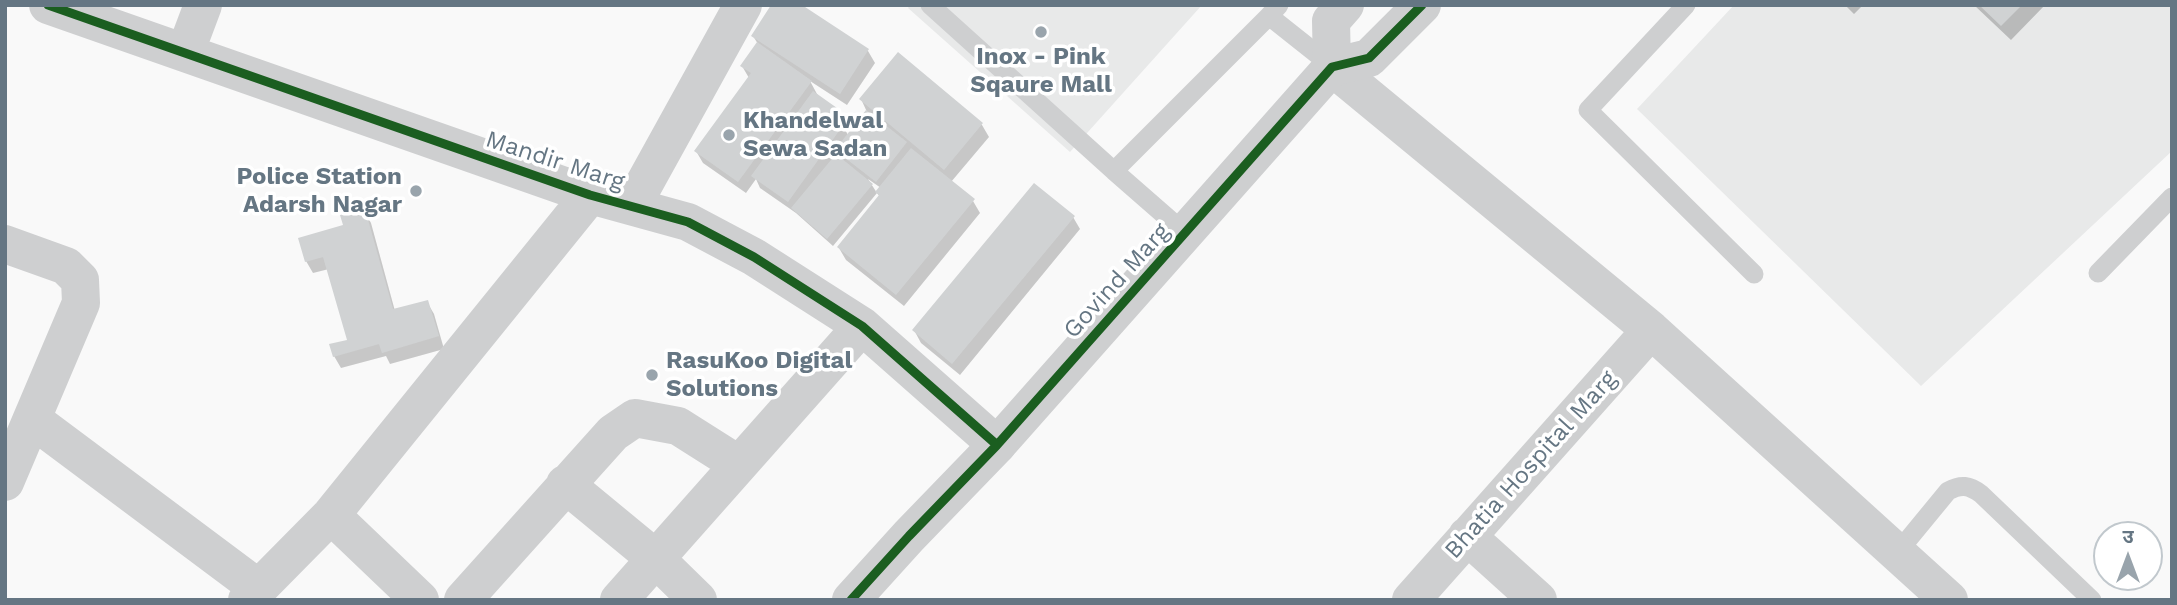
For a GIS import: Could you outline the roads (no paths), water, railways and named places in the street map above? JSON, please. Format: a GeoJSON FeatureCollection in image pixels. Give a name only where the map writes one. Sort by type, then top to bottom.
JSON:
{"type":"FeatureCollection","features":[{"type":"Feature","properties":{"kind":"street","name":"Mandir Marg"},"geometry":{"type":"LineString","coordinates":[[48,5],[590,195],[688,222],[754,257],[862,326],[998,445]]}},
{"type":"Feature","properties":{"kind":"street"},"geometry":{"type":"LineString","coordinates":[[185,52],[202,5]]}},
{"type":"Feature","properties":{"kind":"street"},"geometry":{"type":"LineString","coordinates":[[632,206],[743,5]]}},
{"type":"Feature","properties":{"kind":"street"},"geometry":{"type":"LineString","coordinates":[[1345,5],[1331,21],[1332,67],[1651,330],[1949,600]]}},
{"type":"Feature","properties":{"kind":"street"},"geometry":{"type":"LineString","coordinates":[[1332,67],[1369,58],[1422,5]]}},
{"type":"Feature","properties":{"kind":"street","name":"Govind Marg"},"geometry":{"type":"LineString","coordinates":[[851,600],[998,445],[1332,67]]}},
{"type":"Feature","properties":{"kind":"street"},"geometry":{"type":"LineString","coordinates":[[33,420],[253,594],[331,515],[590,195]]}},
{"type":"Feature","properties":{"kind":"street"},"geometry":{"type":"LineString","coordinates":[[5,244],[66,266],[80,280],[81,303],[5,482]]}},
{"type":"Feature","properties":{"kind":"street"},"geometry":{"type":"LineString","coordinates":[[619,600],[862,326]]}},
{"type":"Feature","properties":{"kind":"street","name":"Bhatia Hospital Marg"},"geometry":{"type":"LineString","coordinates":[[1411,600],[1651,330]]}},
{"type":"Feature","properties":{"kind":"street"},"geometry":{"type":"LineString","coordinates":[[463,600],[613,433],[635,418],[678,426],[738,464]]}},
{"type":"Feature","properties":{"kind":"street"},"geometry":{"type":"LineString","coordinates":[[565,484],[656,559],[698,600]]}},
{"type":"Feature","properties":{"kind":"street"},"geometry":{"type":"LineString","coordinates":[[331,515],[420,600]]}},
{"type":"Feature","properties":{"kind":"street"},"geometry":{"type":"LineString","coordinates":[[1467,536],[1538,600]]}},
{"type":"Feature","properties":{"kind":"lane"},"geometry":{"type":"LineString","coordinates":[[930,5],[1185,233]]}},
{"type":"Feature","properties":{"kind":"lane"},"geometry":{"type":"LineString","coordinates":[[1686,5],[1588,110],[1754,275]]}},
{"type":"Feature","properties":{"kind":"lane"},"geometry":{"type":"LineString","coordinates":[[1114,171],[1274,11],[1332,67]]}},
{"type":"Feature","properties":{"kind":"lane"},"geometry":{"type":"LineString","coordinates":[[2098,273],[2172,197]]}},
{"type":"Feature","properties":{"kind":"lane"},"geometry":{"type":"LineString","coordinates":[[1897,553],[1948,491],[1959,485],[1971,487],[2092,600]]}},
{"type":"Feature","properties":{"kind":"place","name":"Inox - Pink Sqaure Mall"},"geometry":{"type":"Point","coordinates":[1041,32]}},
{"type":"Feature","properties":{"kind":"place","name":"Khandelwal Sewa Sadan"},"geometry":{"type":"Point","coordinates":[729,135]}},
{"type":"Feature","properties":{"kind":"place","name":"Police Station Adarsh Nagar"},"geometry":{"type":"Point","coordinates":[416,191]}},
{"type":"Feature","properties":{"kind":"place","name":"RasuKoo Digital Solutions"},"geometry":{"type":"Point","coordinates":[652,375]}}]}
